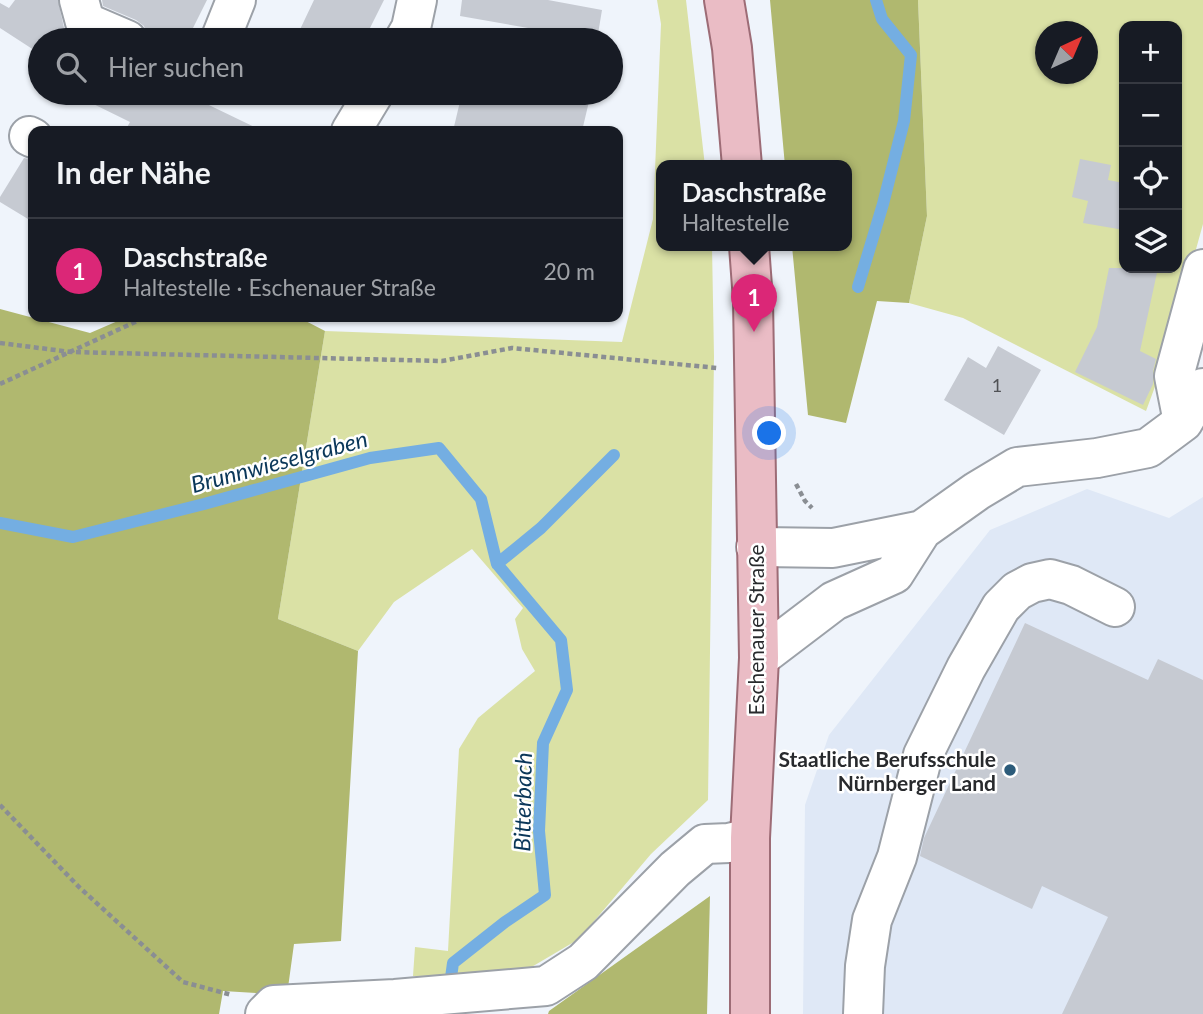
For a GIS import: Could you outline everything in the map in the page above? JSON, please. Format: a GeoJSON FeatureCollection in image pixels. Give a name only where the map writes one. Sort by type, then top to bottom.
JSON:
{"type":"FeatureCollection","features":[{"type":"Feature","properties":{"kind":"main road"},"geometry":{"type":"LineString","coordinates":[[724,0],[732,48],[741,160]]}},
{"type":"Feature","properties":{"kind":"main road","name":"Eschenauer Straße"},"geometry":{"type":"LineString","coordinates":[[749,251],[753,311],[759,658],[750,838],[750,1014]]}},
{"type":"Feature","properties":{"kind":"street"},"geometry":{"type":"LineString","coordinates":[[79,0],[85,22],[99,28]]}},
{"type":"Feature","properties":{"kind":"street"},"geometry":{"type":"LineString","coordinates":[[225,28],[236,0]]}},
{"type":"Feature","properties":{"kind":"street"},"geometry":{"type":"LineString","coordinates":[[411,28],[417,0]]}},
{"type":"Feature","properties":{"kind":"street"},"geometry":{"type":"LineString","coordinates":[[354,126],[367,105]]}},
{"type":"Feature","properties":{"kind":"street"},"geometry":{"type":"LineString","coordinates":[[1183,422],[1174,376],[1203,269]]}},
{"type":"Feature","properties":{"kind":"street"},"geometry":{"type":"LineString","coordinates":[[759,658],[834,601],[894,574],[922,530],[977,491],[1017,467],[1097,458],[1148,448],[1183,422],[1203,388]]}},
{"type":"Feature","properties":{"kind":"street"},"geometry":{"type":"LineString","coordinates":[[756,547],[833,548],[922,530]]}},
{"type":"Feature","properties":{"kind":"street"},"geometry":{"type":"LineString","coordinates":[[863,1014],[865,966],[872,920],[897,857],[923,755],[966,668],[1001,607],[1017,591],[1032,583],[1050,579],[1071,585],[1115,607]]}},
{"type":"Feature","properties":{"kind":"street"},"geometry":{"type":"LineString","coordinates":[[270,1009],[546,986],[583,962],[675,869],[705,844],[750,838]]}},
{"type":"Feature","properties":{"kind":"path"},"geometry":{"type":"LineString","coordinates":[[0,384],[135,322]]}},
{"type":"Feature","properties":{"kind":"path"},"geometry":{"type":"LineString","coordinates":[[0,343],[71,352],[442,361],[512,348],[708,367]]}},
{"type":"Feature","properties":{"kind":"path"},"geometry":{"type":"LineString","coordinates":[[0,805],[79,887],[183,982],[270,1009]]}},
{"type":"Feature","properties":{"kind":"shaded area","name":"Staatliche Berufsschule Nürnberger Land"},"geometry":{"type":"Polygon","coordinates":[[[1087,489],[1169,518],[1203,497],[1203,1014],[803,1014],[805,805],[829,735],[990,530],[1087,489]]]}},
{"type":"Feature","properties":{"kind":"green space"},"geometry":{"type":"Polygon","coordinates":[[[657,0],[686,0],[704,160],[656,160],[656,251],[712,251],[714,356],[708,800],[651,854],[579,939],[518,975],[413,976],[415,947],[448,951],[459,749],[478,718],[535,671],[522,649],[515,619],[523,608],[472,549],[394,602],[358,651],[278,619],[325,331],[622,342],[653,219],[661,24],[657,0]]]}},
{"type":"Feature","properties":{"kind":"green space"},"geometry":{"type":"Polygon","coordinates":[[[770,0],[918,0],[927,216],[909,303],[877,301],[846,423],[808,415],[792,251],[852,251],[852,160],[784,160],[770,0]]]}},
{"type":"Feature","properties":{"kind":"green space"},"geometry":{"type":"Polygon","coordinates":[[[918,0],[1203,0],[1203,224],[1167,354],[1146,411],[963,318],[909,303],[927,216],[918,0]]]}},
{"type":"Feature","properties":{"kind":"green space"},"geometry":{"type":"Polygon","coordinates":[[[0,309],[28,316],[28,322],[49,322],[90,333],[115,322],[308,322],[325,331],[278,619],[358,651],[341,941],[294,944],[287,995],[223,991],[219,1014],[0,1014],[0,309]]]}},
{"type":"Feature","properties":{"kind":"green space"},"geometry":{"type":"Polygon","coordinates":[[[710,896],[707,1014],[548,1014],[549,1011],[710,896]]]}},
{"type":"Feature","properties":{"kind":"building"},"geometry":{"type":"Polygon","coordinates":[[[15,0],[58,0],[64,28],[28,28],[28,46],[0,28],[0,3],[9,8],[15,0]]]}},
{"type":"Feature","properties":{"kind":"building"},"geometry":{"type":"Polygon","coordinates":[[[102,0],[207,0],[193,28],[145,28],[136,20],[103,6],[102,0]]]}},
{"type":"Feature","properties":{"kind":"building"},"geometry":{"type":"Polygon","coordinates":[[[314,0],[384,0],[370,28],[301,28],[314,0]]]}},
{"type":"Feature","properties":{"kind":"building"},"geometry":{"type":"Polygon","coordinates":[[[462,0],[548,0],[602,10],[599,28],[528,28],[460,16],[462,0]]]}},
{"type":"Feature","properties":{"kind":"building"},"geometry":{"type":"Polygon","coordinates":[[[95,105],[209,105],[253,126],[128,126],[130,122],[95,105]]]}},
{"type":"Feature","properties":{"kind":"building"},"geometry":{"type":"Polygon","coordinates":[[[459,105],[588,105],[583,126],[454,126],[459,105]]]}},
{"type":"Feature","properties":{"kind":"building"},"geometry":{"type":"Polygon","coordinates":[[[24,158],[28,159],[28,219],[0,202],[0,197],[24,158]]]}},
{"type":"Feature","properties":{"kind":"building"},"geometry":{"type":"Polygon","coordinates":[[[1080,159],[1111,165],[1108,180],[1119,182],[1119,229],[1083,223],[1088,201],[1072,197],[1080,159]]]}},
{"type":"Feature","properties":{"kind":"building"},"geometry":{"type":"Polygon","coordinates":[[[1109,268],[1119,268],[1119,273],[1157,273],[1140,351],[1156,359],[1153,384],[1143,405],[1075,372],[1097,327],[1109,268]]]}},
{"type":"Feature","properties":{"kind":"building"},"geometry":{"type":"Polygon","coordinates":[[[998,346],[1041,370],[1004,435],[944,400],[968,357],[986,368],[998,346]]]}},
{"type":"Feature","properties":{"kind":"building"},"geometry":{"type":"Polygon","coordinates":[[[1025,623],[1148,680],[1158,659],[1203,680],[1203,1014],[1062,1014],[1108,917],[1042,886],[1032,909],[920,856],[924,838],[1025,623]]]}},
{"type":"Feature","properties":{"kind":"waterway","name":"Bitterbach"},"geometry":{"type":"LineString","coordinates":[[858,287],[904,121],[911,55],[882,19],[876,0]]}},
{"type":"Feature","properties":{"kind":"waterway","name":"Brunnwieselgraben"},"geometry":{"type":"LineString","coordinates":[[0,523],[73,537],[370,458],[439,448],[481,499],[497,564]]}},
{"type":"Feature","properties":{"kind":"waterway","name":"Bitterbach"},"geometry":{"type":"LineString","coordinates":[[446,1014],[453,963],[545,895],[539,831],[543,743],[567,690],[561,640],[497,564],[541,528],[614,455]]}},
{"type":"Feature","properties":{"kind":"place","name":"Daschstraße"},"geometry":{"type":"Point","coordinates":[754,332]}},
{"type":"Feature","properties":{"kind":"place","name":"Staatliche Berufsschule Nürnberger Land"},"geometry":{"type":"Point","coordinates":[1010,770]}}]}
